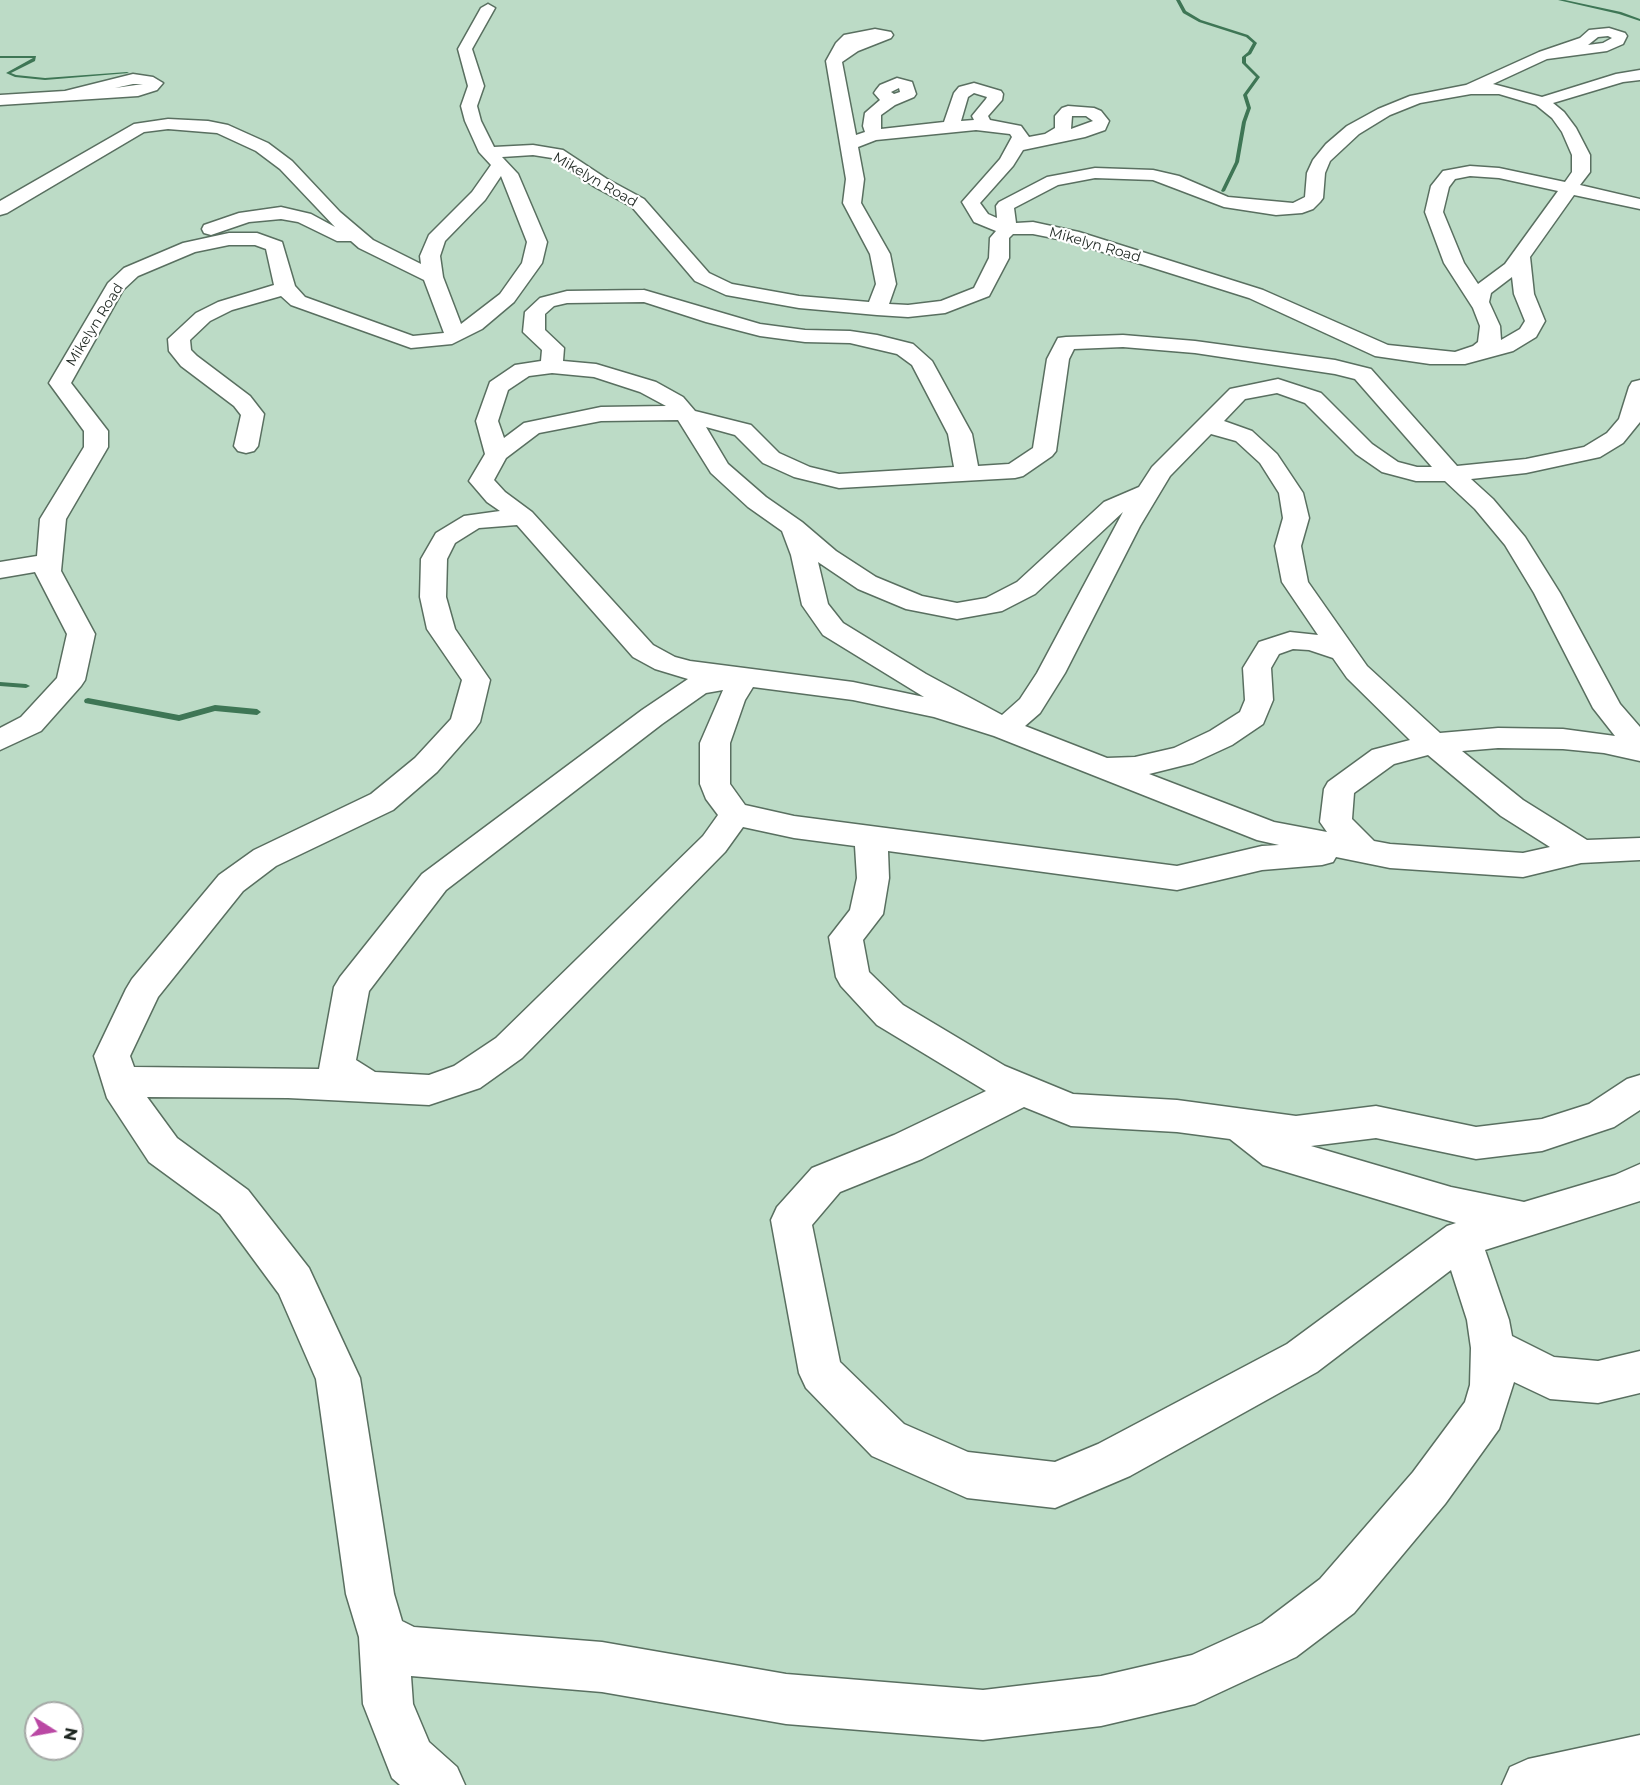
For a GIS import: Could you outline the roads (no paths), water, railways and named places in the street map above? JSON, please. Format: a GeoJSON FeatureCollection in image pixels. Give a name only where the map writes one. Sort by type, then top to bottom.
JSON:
{"type":"FeatureCollection","features":[{"type":"Feature","properties":{"kind":"street"},"geometry":{"type":"LineString","coordinates":[[246,446],[253,414],[242,401],[189,362],[180,351],[179,339],[203,317],[225,306],[285,288],[298,302],[411,342],[445,340],[475,325],[507,298],[532,263],[537,242],[509,174],[494,158],[473,121],[469,106],[476,86],[465,49],[488,9]]}},
{"type":"Feature","properties":{"kind":"street"},"geometry":{"type":"LineString","coordinates":[[1471,89],[1544,55]]}},
{"type":"Feature","properties":{"kind":"street"},"geometry":{"type":"LineString","coordinates":[[834,61],[855,178],[852,203],[880,254],[886,284],[877,309]]}},
{"type":"Feature","properties":{"kind":"street"},"geometry":{"type":"LineString","coordinates":[[1542,102],[1622,77],[1640,75]]}},
{"type":"Feature","properties":{"kind":"street"},"geometry":{"type":"LineString","coordinates":[[951,126],[960,96],[965,90],[974,88],[995,94],[994,100],[980,116],[984,123],[1015,130],[1021,136],[1007,162],[971,202],[981,218],[1007,229],[1005,206],[1053,181],[1095,173],[1153,175],[1173,180],[1224,202],[1248,207],[1276,209],[1307,205],[1314,198],[1316,173],[1322,160],[1353,130],[1384,112],[1416,99],[1471,89],[1499,89],[1542,102],[1558,116],[1570,132],[1581,155],[1581,172],[1512,268],[1482,291],[1479,302]]}},
{"type":"Feature","properties":{"kind":"street"},"geometry":{"type":"LineString","coordinates":[[0,100],[65,96]]}},
{"type":"Feature","properties":{"kind":"street"},"geometry":{"type":"LineString","coordinates":[[875,135],[871,126],[873,113],[887,102]]}},
{"type":"Feature","properties":{"kind":"street"},"geometry":{"type":"LineString","coordinates":[[0,209],[140,128],[168,124],[208,126],[222,129],[262,147],[286,165],[333,216],[366,244]]}},
{"type":"Feature","properties":{"kind":"street"},"geometry":{"type":"LineString","coordinates":[[849,146],[857,140],[875,135],[951,126],[995,126]]}},
{"type":"Feature","properties":{"kind":"street"},"geometry":{"type":"LineString","coordinates":[[1017,146],[1051,137]]}},
{"type":"Feature","properties":{"kind":"street","name":"Mikelyn Road"},"geometry":{"type":"LineString","coordinates":[[494,158],[533,150],[557,154],[601,183],[638,203],[702,277],[726,289],[799,302],[908,311],[945,307],[982,292],[999,258],[1000,238],[1007,229],[1032,228],[1072,236],[1256,294],[1383,351],[1430,358],[1457,358],[1505,346],[1529,333],[1535,321],[1524,294],[1520,257]]}},
{"type":"Feature","properties":{"kind":"street"},"geometry":{"type":"LineString","coordinates":[[465,183],[494,158]]}},
{"type":"Feature","properties":{"kind":"street"},"geometry":{"type":"LineString","coordinates":[[431,269],[436,239],[479,196],[494,158]]}},
{"type":"Feature","properties":{"kind":"street"},"geometry":{"type":"LineString","coordinates":[[1481,351],[1490,340],[1490,326],[1479,302],[1454,263],[1434,212],[1440,186],[1449,175],[1470,171],[1532,179],[1640,204]]}},
{"type":"Feature","properties":{"kind":"street"},"geometry":{"type":"LineString","coordinates":[[178,253],[207,230],[246,217],[281,213],[304,218],[328,231],[431,269]]}},
{"type":"Feature","properties":{"kind":"street","name":"Mikelyn Road"},"geometry":{"type":"LineString","coordinates":[[0,740],[31,724],[71,680],[81,634],[48,571],[53,519],[96,447],[96,431],[60,383],[115,287],[131,273],[178,253],[229,239],[257,239],[275,246],[285,288]]}},
{"type":"Feature","properties":{"kind":"street"},"geometry":{"type":"LineString","coordinates":[[414,248],[431,269],[455,335]]}},
{"type":"Feature","properties":{"kind":"street"},"geometry":{"type":"LineString","coordinates":[[552,366],[552,348],[534,332],[536,312],[547,302],[567,297],[644,296],[760,330],[877,341],[905,350],[921,361],[960,434],[967,474]]}},
{"type":"Feature","properties":{"kind":"street"},"geometry":{"type":"LineString","coordinates":[[1640,746],[1608,708],[1547,593],[1516,542],[1484,504],[1451,474],[1363,374],[1335,367],[1194,347],[1123,341],[1066,343],[1058,359],[1044,451],[1015,471],[839,481],[802,472],[771,458],[743,430],[676,413],[601,414],[532,428],[497,454],[481,481],[496,497],[523,517],[643,651],[665,663],[688,670],[853,691],[939,708],[1004,729],[1268,832],[1390,856],[1523,865],[1581,852],[1640,849]]}},
{"type":"Feature","properties":{"kind":"street"},"geometry":{"type":"LineString","coordinates":[[497,454],[487,421],[498,387],[523,370],[552,366],[596,371],[648,387],[675,402],[687,416],[719,468],[757,502],[793,527],[827,556],[867,583],[915,603],[957,611],[993,605],[1026,588],[1113,507],[1148,492]]}},
{"type":"Feature","properties":{"kind":"street"},"geometry":{"type":"LineString","coordinates":[[1004,729],[1030,706],[1051,673],[1127,526],[1160,472],[1238,394],[1278,386],[1313,398],[1364,449],[1390,467],[1416,474],[1451,474],[1526,466],[1592,452],[1615,438],[1630,420],[1640,387]]}},
{"type":"Feature","properties":{"kind":"street"},"geometry":{"type":"LineString","coordinates":[[1204,426],[1223,428],[1244,436],[1269,459],[1291,493],[1296,519],[1288,546],[1295,582],[1357,672],[1434,743],[1512,808],[1581,852]]}},
{"type":"Feature","properties":{"kind":"street"},"geometry":{"type":"LineString","coordinates":[[440,1785],[410,1760],[388,1704],[382,1637],[370,1594],[338,1378],[294,1281],[234,1202],[163,1150],[126,1098],[112,1056],[144,989],[231,883],[265,858],[382,802],[426,765],[465,722],[476,680],[441,628],[433,597],[434,559],[445,538],[473,521],[523,517]]}},
{"type":"Feature","properties":{"kind":"street"},"geometry":{"type":"LineString","coordinates":[[793,527],[804,555],[815,605],[833,629],[1004,729]]}},
{"type":"Feature","properties":{"kind":"street"},"geometry":{"type":"LineString","coordinates":[[0,570],[49,562]]}},
{"type":"Feature","properties":{"kind":"street"},"geometry":{"type":"LineString","coordinates":[[1102,767],[1135,767],[1182,756],[1221,738],[1252,717],[1259,700],[1257,668],[1269,648],[1290,640],[1312,642],[1343,652]]}},
{"type":"Feature","properties":{"kind":"street"},"geometry":{"type":"LineString","coordinates":[[745,677],[731,700],[715,743],[715,784],[722,799],[735,814],[794,827],[1177,878],[1262,858],[1363,850]]}},
{"type":"Feature","properties":{"kind":"street"},"geometry":{"type":"LineString","coordinates":[[369,1087],[336,1067],[352,987],[434,882],[651,717],[698,685],[745,677]]}},
{"type":"Feature","properties":{"kind":"street"},"geometry":{"type":"LineString","coordinates":[[1363,850],[1336,822],[1339,789],[1383,757],[1434,743],[1498,738],[1563,739],[1604,743],[1640,751]]}},
{"type":"Feature","properties":{"kind":"street"},"geometry":{"type":"LineString","coordinates":[[121,1082],[288,1083],[429,1090],[467,1077],[509,1048],[714,844],[735,814]]}},
{"type":"Feature","properties":{"kind":"street"},"geometry":{"type":"LineString","coordinates":[[871,837],[873,878],[866,914],[846,937],[853,977],[890,1016],[992,1077],[1071,1110],[1177,1116],[1296,1132],[1376,1122],[1476,1143],[1542,1135],[1601,1116],[1640,1090]]}},
{"type":"Feature","properties":{"kind":"street"},"geometry":{"type":"LineString","coordinates":[[1022,1090],[908,1147],[826,1180],[791,1220],[821,1372],[888,1440],[967,1475],[1055,1485],[1114,1460],[1302,1358],[1461,1239],[1625,1190],[1640,1181]]}},
{"type":"Feature","properties":{"kind":"street"},"geometry":{"type":"LineString","coordinates":[[1240,1125],[1277,1153],[1450,1204],[1526,1220]]}},
{"type":"Feature","properties":{"kind":"street"},"geometry":{"type":"LineString","coordinates":[[382,1637],[410,1651],[602,1667],[786,1699],[983,1715],[1101,1701],[1195,1679],[1279,1640],[1337,1596],[1430,1488],[1483,1414],[1492,1385],[1492,1348],[1488,1320],[1461,1239]]}},
{"type":"Feature","properties":{"kind":"street"},"geometry":{"type":"LineString","coordinates":[[1492,1348],[1550,1378],[1598,1382],[1640,1372]]}},
{"type":"Feature","properties":{"kind":"street"},"geometry":{"type":"LineString","coordinates":[[1528,1785],[1640,1761]]}},
{"type":"Feature","properties":{"kind":"waterway"},"geometry":{"type":"LineString","coordinates":[[1178,0],[1184,12],[1200,21],[1247,36],[1255,43],[1250,53],[1244,57],[1244,63],[1258,77],[1245,95],[1249,108],[1244,122],[1237,162],[1223,191]]}},
{"type":"Feature","properties":{"kind":"waterway"},"geometry":{"type":"LineString","coordinates":[[1560,0],[1620,13],[1640,20]]}},
{"type":"Feature","properties":{"kind":"waterway"},"geometry":{"type":"LineString","coordinates":[[0,57],[35,57],[34,60],[8,73],[15,76],[45,79],[127,73]]}},
{"type":"Feature","properties":{"kind":"waterway"},"geometry":{"type":"LineString","coordinates":[[0,684],[26,686]]}},
{"type":"Feature","properties":{"kind":"waterway"},"geometry":{"type":"LineString","coordinates":[[88,701],[179,718],[215,708],[257,712]]}}]}
